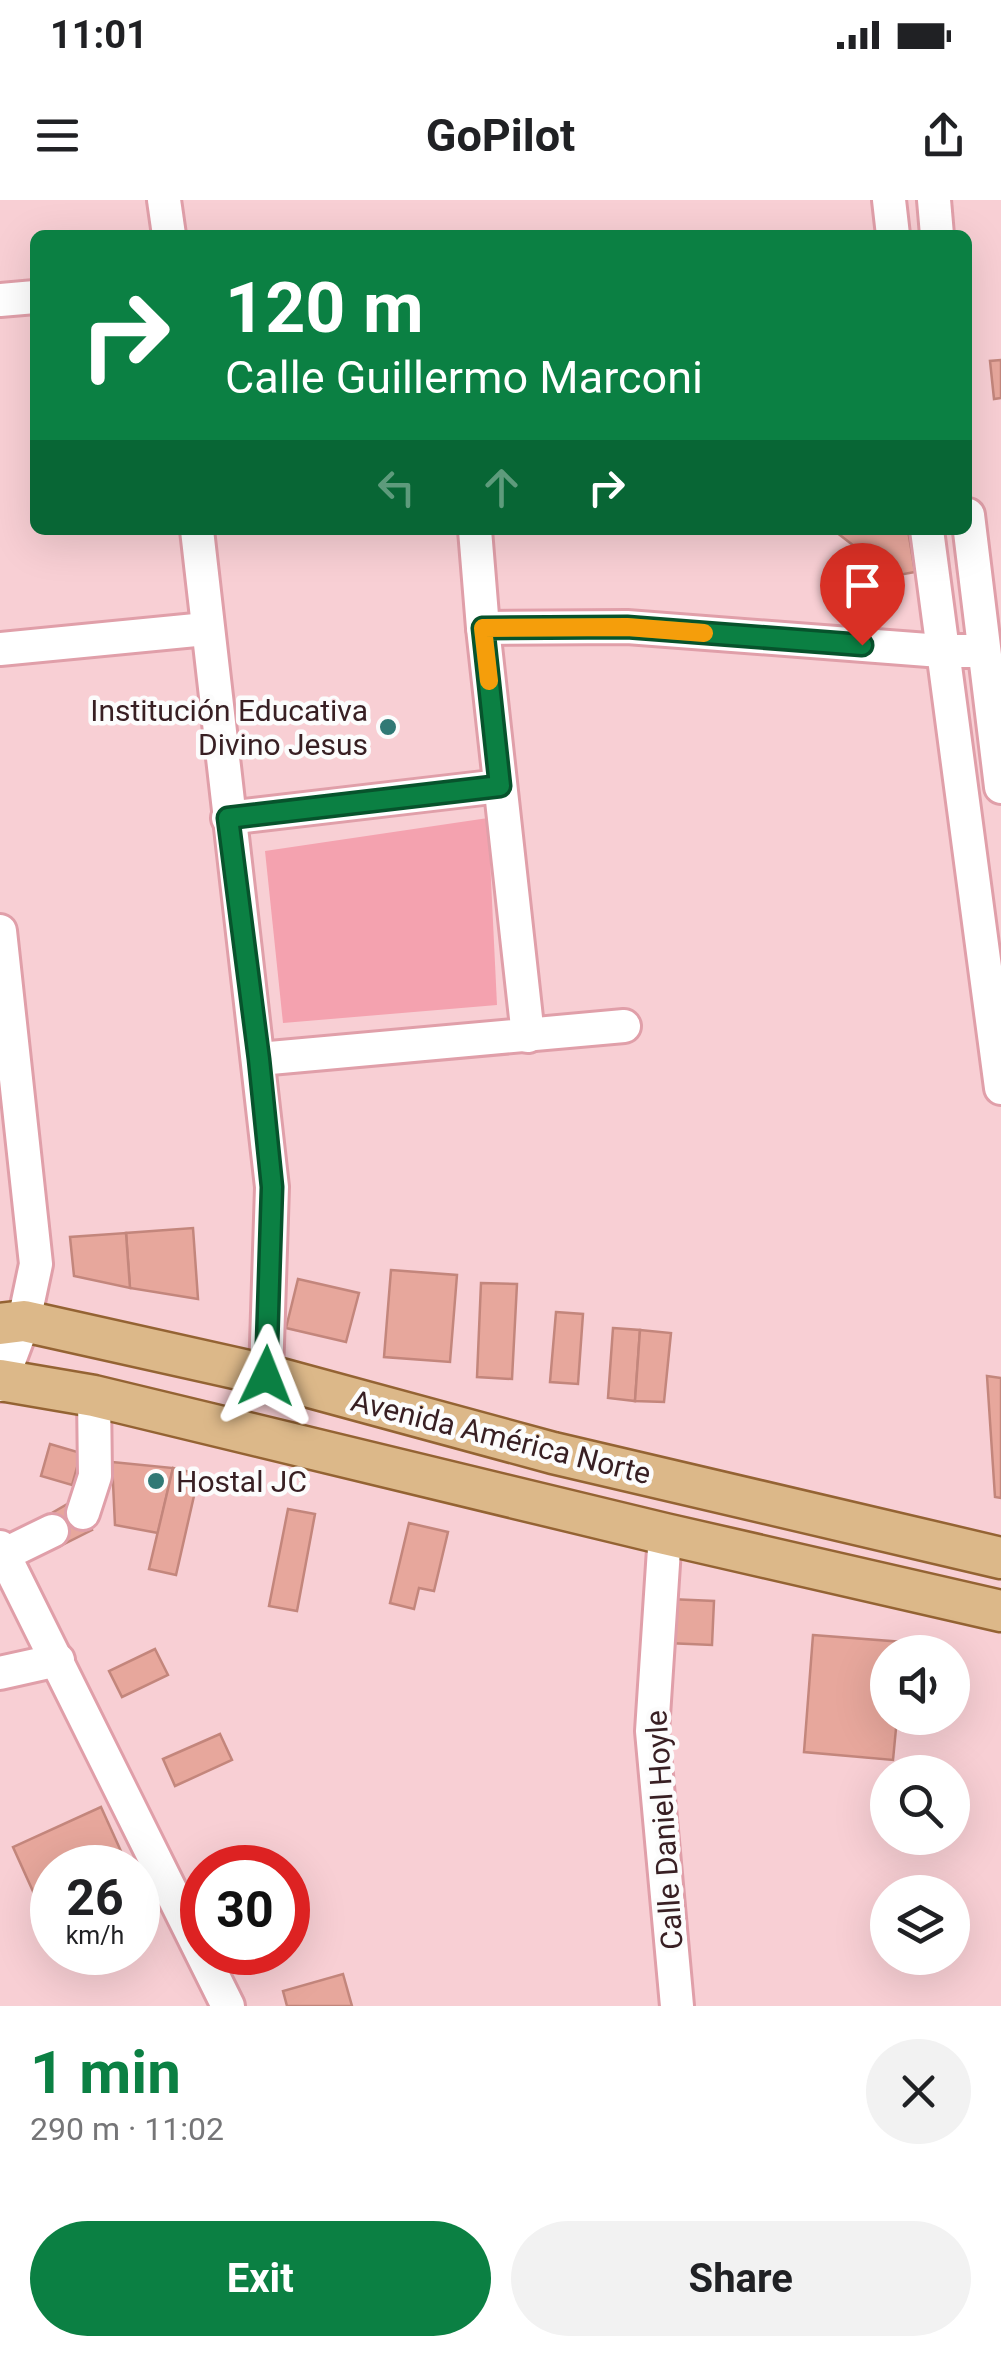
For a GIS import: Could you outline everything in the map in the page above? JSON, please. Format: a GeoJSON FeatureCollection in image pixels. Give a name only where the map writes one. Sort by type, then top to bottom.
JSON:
{"type":"FeatureCollection","features":[{"type":"Feature","properties":{"kind":"main road","name":"Avenida América Norte"},"geometry":{"type":"LineString","coordinates":[[12,1322],[266,1376],[553,1453],[1001,1558]]}},
{"type":"Feature","properties":{"kind":"main road","name":"Avenida América Norte"},"geometry":{"type":"LineString","coordinates":[[1,1382],[94,1396],[1001,1611]]}},
{"type":"Feature","properties":{"kind":"main road"},"geometry":{"type":"LineString","coordinates":[[540,1503],[553,1453]]}},
{"type":"Feature","properties":{"kind":"street"},"geometry":{"type":"LineString","coordinates":[[164,200],[168,230]]}},
{"type":"Feature","properties":{"kind":"street"},"geometry":{"type":"LineString","coordinates":[[889,200],[892,230]]}},
{"type":"Feature","properties":{"kind":"street"},"geometry":{"type":"LineString","coordinates":[[934,200],[937,230]]}},
{"type":"Feature","properties":{"kind":"street"},"geometry":{"type":"LineString","coordinates":[[0,300],[30,297]]}},
{"type":"Feature","properties":{"kind":"street"},"geometry":{"type":"LineString","coordinates":[[197,535],[272,1187],[266,1376]]}},
{"type":"Feature","properties":{"kind":"street"},"geometry":{"type":"LineString","coordinates":[[475,535],[528,1036]]}},
{"type":"Feature","properties":{"kind":"street"},"geometry":{"type":"LineString","coordinates":[[928,535],[1001,1088]]}},
{"type":"Feature","properties":{"kind":"street"},"geometry":{"type":"LineString","coordinates":[[970,535],[1001,787]]}},
{"type":"Feature","properties":{"kind":"street"},"geometry":{"type":"LineString","coordinates":[[483,628],[627,627],[941,652],[982,651]]}},
{"type":"Feature","properties":{"kind":"street"},"geometry":{"type":"LineString","coordinates":[[0,649],[206,628]]}},
{"type":"Feature","properties":{"kind":"street"},"geometry":{"type":"LineString","coordinates":[[228,818],[500,786]]}},
{"type":"Feature","properties":{"kind":"street"},"geometry":{"type":"LineString","coordinates":[[0,931],[36,1264],[12,1322],[1,1382]]}},
{"type":"Feature","properties":{"kind":"street"},"geometry":{"type":"LineString","coordinates":[[259,1059],[624,1026]]}},
{"type":"Feature","properties":{"kind":"street"},"geometry":{"type":"LineString","coordinates":[[84,1513],[96,1476],[94,1396]]}},
{"type":"Feature","properties":{"kind":"street"},"geometry":{"type":"LineString","coordinates":[[52,1531],[2,1551],[228,2006]]}},
{"type":"Feature","properties":{"kind":"street","name":"Calle Daniel Hoyle"},"geometry":{"type":"LineString","coordinates":[[665,1534],[652,1731],[677,2006]]}},
{"type":"Feature","properties":{"kind":"street"},"geometry":{"type":"LineString","coordinates":[[0,1673],[58,1660]]}},
{"type":"Feature","properties":{"kind":"shaded area"},"geometry":{"type":"Polygon","coordinates":[[[488,818],[497,1005],[283,1023],[265,851],[488,818]]]}},
{"type":"Feature","properties":{"kind":"building"},"geometry":{"type":"Polygon","coordinates":[[[1001,360],[1001,398],[994,399],[990,361],[1001,360]]]}},
{"type":"Feature","properties":{"kind":"building"},"geometry":{"type":"Polygon","coordinates":[[[840,535],[909,535],[915,572],[893,576],[840,535]]]}},
{"type":"Feature","properties":{"kind":"building"},"geometry":{"type":"Polygon","coordinates":[[[193,1228],[198,1299],[130,1288],[126,1233],[193,1228]]]}},
{"type":"Feature","properties":{"kind":"building"},"geometry":{"type":"Polygon","coordinates":[[[126,1233],[130,1288],[74,1276],[70,1237],[126,1233]]]}},
{"type":"Feature","properties":{"kind":"building"},"geometry":{"type":"Polygon","coordinates":[[[391,1270],[457,1275],[450,1362],[384,1357],[391,1270]]]}},
{"type":"Feature","properties":{"kind":"building"},"geometry":{"type":"Polygon","coordinates":[[[298,1279],[359,1293],[346,1342],[286,1328],[298,1279]]]}},
{"type":"Feature","properties":{"kind":"building"},"geometry":{"type":"Polygon","coordinates":[[[481,1283],[517,1284],[512,1379],[477,1377],[481,1283]]]}},
{"type":"Feature","properties":{"kind":"building"},"geometry":{"type":"Polygon","coordinates":[[[556,1312],[583,1314],[578,1384],[550,1382],[556,1312]]]}},
{"type":"Feature","properties":{"kind":"building"},"geometry":{"type":"Polygon","coordinates":[[[613,1328],[640,1330],[635,1401],[608,1398],[613,1328]]]}},
{"type":"Feature","properties":{"kind":"building"},"geometry":{"type":"Polygon","coordinates":[[[640,1330],[671,1333],[664,1402],[635,1401],[640,1330]]]}},
{"type":"Feature","properties":{"kind":"building"},"geometry":{"type":"Polygon","coordinates":[[[987,1376],[1001,1378],[1001,1498],[995,1497],[987,1376]]]}},
{"type":"Feature","properties":{"kind":"building"},"geometry":{"type":"Polygon","coordinates":[[[50,1444],[81,1453],[72,1485],[41,1476],[50,1444]]]}},
{"type":"Feature","properties":{"kind":"building"},"geometry":{"type":"Polygon","coordinates":[[[112,1462],[173,1468],[158,1533],[115,1525],[112,1462]]]}},
{"type":"Feature","properties":{"kind":"building"},"geometry":{"type":"Polygon","coordinates":[[[173,1468],[199,1474],[176,1575],[149,1569],[173,1468]]]}},
{"type":"Feature","properties":{"kind":"building"},"geometry":{"type":"Polygon","coordinates":[[[76,1499],[92,1530],[60,1546],[45,1517],[76,1499]]]}},
{"type":"Feature","properties":{"kind":"building"},"geometry":{"type":"Polygon","coordinates":[[[288,1509],[315,1514],[297,1611],[269,1606],[288,1509]]]}},
{"type":"Feature","properties":{"kind":"building"},"geometry":{"type":"Polygon","coordinates":[[[409,1523],[448,1532],[434,1591],[419,1588],[414,1609],[390,1603],[409,1523]]]}},
{"type":"Feature","properties":{"kind":"building"},"geometry":{"type":"Polygon","coordinates":[[[669,1599],[714,1601],[712,1645],[667,1643],[669,1599]]]}},
{"type":"Feature","properties":{"kind":"building"},"geometry":{"type":"Polygon","coordinates":[[[813,1635],[870,1639],[870,1735],[895,1735],[893,1755],[870,1758],[804,1752],[813,1635]]]}},
{"type":"Feature","properties":{"kind":"building"},"geometry":{"type":"Polygon","coordinates":[[[155,1649],[168,1675],[122,1697],[109,1671],[155,1649]]]}},
{"type":"Feature","properties":{"kind":"building"},"geometry":{"type":"Polygon","coordinates":[[[220,1734],[232,1760],[175,1786],[163,1759],[220,1734]]]}},
{"type":"Feature","properties":{"kind":"building"},"geometry":{"type":"Polygon","coordinates":[[[101,1807],[118,1845],[30,1845],[30,1885],[13,1847],[101,1807]]]}},
{"type":"Feature","properties":{"kind":"building"},"geometry":{"type":"Polygon","coordinates":[[[343,1974],[352,2006],[287,2006],[283,1991],[343,1974]]]}},
{"type":"Feature","properties":{"kind":"slow traffic"},"geometry":{"type":"LineString","coordinates":[[489,681],[483,628],[627,627],[704,633]]}},
{"type":"Feature","properties":{"kind":"place","name":"Institución Educativa Divino Jesus"},"geometry":{"type":"Point","coordinates":[388,727]}},
{"type":"Feature","properties":{"kind":"place","name":"Hostal JC"},"geometry":{"type":"Point","coordinates":[156,1481]}},
{"type":"Feature","properties":{"kind":"route"},"geometry":{"type":"LineString","coordinates":[[266,1376],[272,1187],[228,818],[500,786],[483,628],[627,627],[862,645]]}}]}
